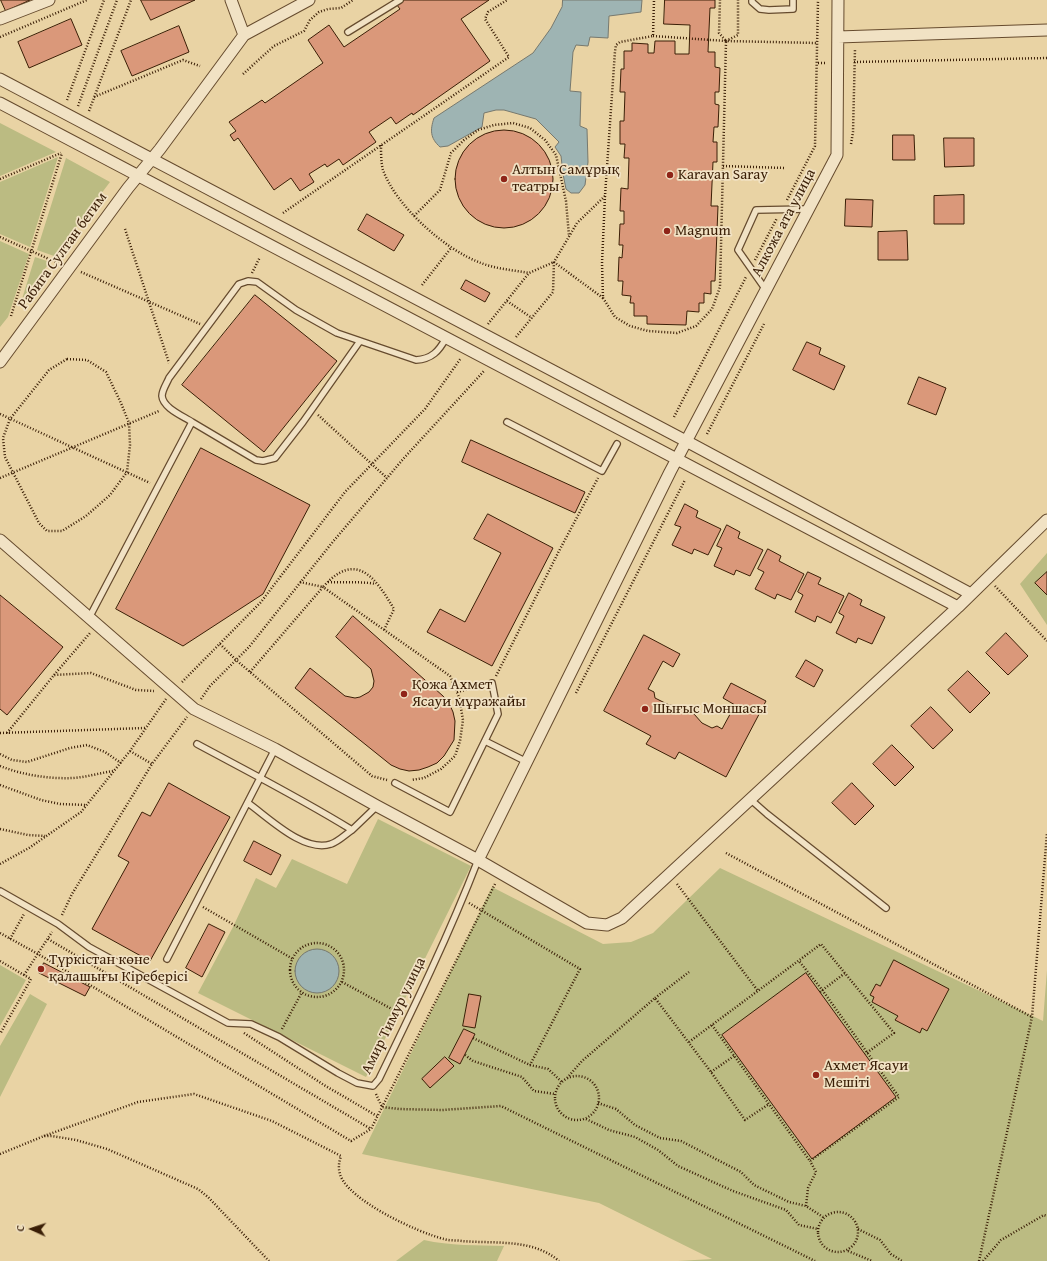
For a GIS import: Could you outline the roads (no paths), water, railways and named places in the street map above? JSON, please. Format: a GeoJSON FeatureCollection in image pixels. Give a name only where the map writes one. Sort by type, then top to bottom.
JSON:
{"type":"FeatureCollection","features":[{"type":"Feature","properties":{"kind":"street"},"geometry":{"type":"LineString","coordinates":[[0,19],[49,0]]}},
{"type":"Feature","properties":{"kind":"street"},"geometry":{"type":"LineString","coordinates":[[231,0],[244,36],[309,0]]}},
{"type":"Feature","properties":{"kind":"street","name":"Алкожа ата улица"},"geometry":{"type":"LineString","coordinates":[[478,860],[686,441],[837,155],[838,0]]}},
{"type":"Feature","properties":{"kind":"street"},"geometry":{"type":"LineString","coordinates":[[838,37],[1047,30]]}},
{"type":"Feature","properties":{"kind":"street","name":"Рабига Султан бегим"},"geometry":{"type":"LineString","coordinates":[[0,362],[244,36]]}},
{"type":"Feature","properties":{"kind":"street"},"geometry":{"type":"LineString","coordinates":[[0,79],[686,441],[971,594]]}},
{"type":"Feature","properties":{"kind":"street"},"geometry":{"type":"LineString","coordinates":[[0,103],[958,607]]}},
{"type":"Feature","properties":{"kind":"street"},"geometry":{"type":"LineString","coordinates":[[0,540],[194,709],[275,749],[478,860],[587,923],[607,925],[622,918],[958,607],[1047,520]]}},
{"type":"Feature","properties":{"kind":"lane"},"geometry":{"type":"LineString","coordinates":[[348,32],[400,0]]}},
{"type":"Feature","properties":{"kind":"lane"},"geometry":{"type":"LineString","coordinates":[[752,0],[752,2],[760,9],[768,10],[793,9],[793,0]]}},
{"type":"Feature","properties":{"kind":"lane"},"geometry":{"type":"LineString","coordinates":[[766,290],[738,250],[756,210],[809,209]]}},
{"type":"Feature","properties":{"kind":"lane"},"geometry":{"type":"LineString","coordinates":[[360,341],[275,458],[263,461],[256,460],[168,407],[164,401],[163,392],[172,373],[239,284],[248,281],[257,282],[296,310],[337,333],[416,360],[423,360],[439,351],[446,338]]}},
{"type":"Feature","properties":{"kind":"lane"},"geometry":{"type":"LineString","coordinates":[[89,618],[192,422]]}},
{"type":"Feature","properties":{"kind":"lane"},"geometry":{"type":"LineString","coordinates":[[507,422],[602,471],[617,444]]}},
{"type":"Feature","properties":{"kind":"lane"},"geometry":{"type":"LineString","coordinates":[[395,782],[450,812],[498,714],[492,683]]}},
{"type":"Feature","properties":{"kind":"lane"},"geometry":{"type":"LineString","coordinates":[[485,741],[527,762]]}},
{"type":"Feature","properties":{"kind":"lane"},"geometry":{"type":"LineString","coordinates":[[197,744],[335,819],[352,830]]}},
{"type":"Feature","properties":{"kind":"lane"},"geometry":{"type":"LineString","coordinates":[[167,959],[275,749]]}},
{"type":"Feature","properties":{"kind":"lane"},"geometry":{"type":"LineString","coordinates":[[750,799],[886,908]]}},
{"type":"Feature","properties":{"kind":"lane"},"geometry":{"type":"LineString","coordinates":[[248,803],[293,837],[312,845],[331,844],[352,830],[377,806]]}},
{"type":"Feature","properties":{"kind":"lane","name":"Амир Тимур улица"},"geometry":{"type":"LineString","coordinates":[[0,891],[58,924],[89,947],[228,1023],[251,1024],[279,1037],[357,1083],[373,1086],[379,1079],[409,1017],[463,899],[478,860]]}},
{"type":"Feature","properties":{"kind":"water"},"geometry":{"type":"Polygon","coordinates":[[[563,0],[642,0],[641,12],[609,16],[608,38],[590,37],[588,46],[576,45],[573,52],[570,91],[581,92],[580,126],[587,129],[588,162],[585,185],[579,193],[571,193],[566,189],[561,156],[555,147],[559,142],[536,119],[504,110],[496,110],[484,113],[482,127],[448,146],[440,147],[434,140],[432,134],[434,118],[533,53],[551,28],[562,7],[563,0]]]}},
{"type":"Feature","properties":{"kind":"water"},"geometry":{"type":"Polygon","coordinates":[[[317,949],[329,953],[335,959],[339,971],[335,983],[329,989],[317,993],[305,989],[299,983],[295,971],[299,959],[305,953],[317,949]]]}},
{"type":"Feature","properties":{"kind":"place","name":"Karavan Saray"},"geometry":{"type":"Point","coordinates":[670,175]}},
{"type":"Feature","properties":{"kind":"place","name":"Алтын Самұрық театры"},"geometry":{"type":"Point","coordinates":[504,179]}},
{"type":"Feature","properties":{"kind":"place","name":"Magnum"},"geometry":{"type":"Point","coordinates":[667,231]}},
{"type":"Feature","properties":{"kind":"place","name":"Қожа Ахмет Ясауи мұражайы"},"geometry":{"type":"Point","coordinates":[404,694]}},
{"type":"Feature","properties":{"kind":"place","name":"Шығыс Моншасы"},"geometry":{"type":"Point","coordinates":[645,709]}},
{"type":"Feature","properties":{"kind":"place","name":"Түркістан көне қалашығы Кіреберісі"},"geometry":{"type":"Point","coordinates":[41,969]}},
{"type":"Feature","properties":{"kind":"place","name":"Ахмет Ясауи Мешіті"},"geometry":{"type":"Point","coordinates":[816,1075]}}]}
